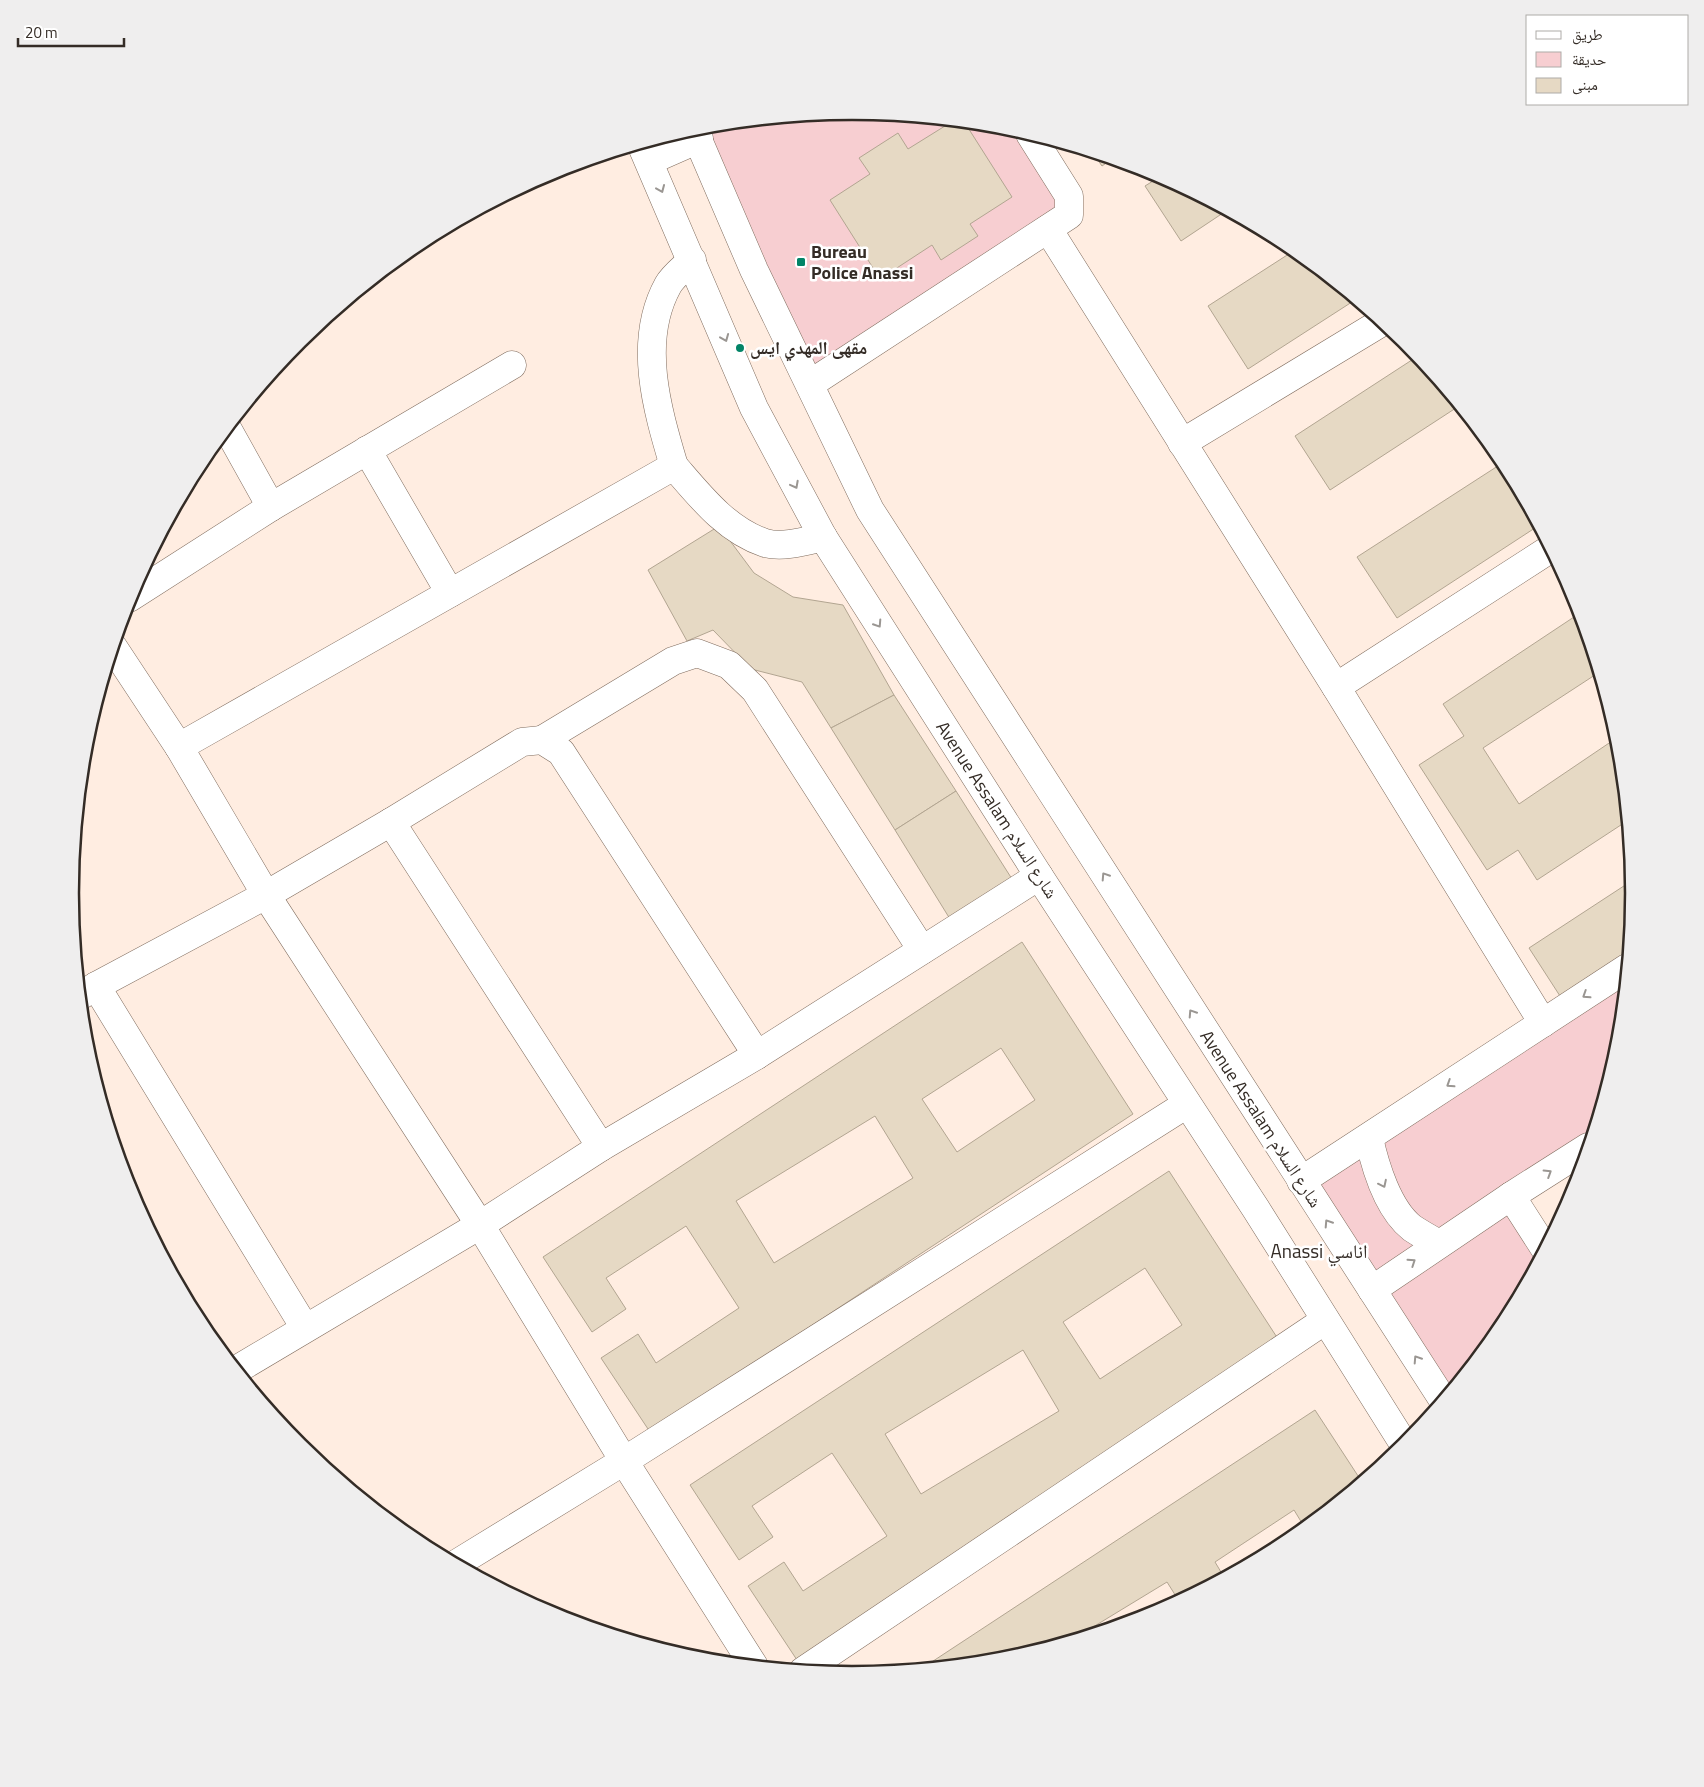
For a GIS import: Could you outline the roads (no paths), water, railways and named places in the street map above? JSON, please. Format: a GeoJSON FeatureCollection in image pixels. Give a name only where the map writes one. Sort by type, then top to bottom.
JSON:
{"type":"FeatureCollection","features":[{"type":"Feature","properties":{"kind":"street","name":"Avenue Assalam شارع السلام"},"geometry":{"type":"LineString","coordinates":[[697,136],[754,270],[870,510],[1440,1395]]}},
{"type":"Feature","properties":{"kind":"street"},"geometry":{"type":"LineString","coordinates":[[645,153],[679,140]]}},
{"type":"Feature","properties":{"kind":"street"},"geometry":{"type":"LineString","coordinates":[[810,384],[1069,215],[1069,196],[1036,143]]}},
{"type":"Feature","properties":{"kind":"street","name":"Avenue Assalam شارع السلام"},"geometry":{"type":"LineString","coordinates":[[645,153],[754,408],[823,537],[1039,876],[1256,1209],[1324,1321],[1400,1439]]}},
{"type":"Feature","properties":{"kind":"street"},"geometry":{"type":"LineString","coordinates":[[1048,229],[1336,687],[1543,1024]]}},
{"type":"Feature","properties":{"kind":"street"},"geometry":{"type":"LineString","coordinates":[[692,260],[668,284],[655,319],[652,364],[660,418],[674,466],[705,502],[732,526],[766,543],[795,543],[823,537]]}},
{"type":"Feature","properties":{"kind":"street"},"geometry":{"type":"LineString","coordinates":[[1182,443],[1376,325]]}},
{"type":"Feature","properties":{"kind":"street"},"geometry":{"type":"LineString","coordinates":[[142,589],[271,507],[512,365]]}},
{"type":"Feature","properties":{"kind":"street"},"geometry":{"type":"LineString","coordinates":[[231,434],[271,507]]}},
{"type":"Feature","properties":{"kind":"street"},"geometry":{"type":"LineString","coordinates":[[367,450],[450,593]]}},
{"type":"Feature","properties":{"kind":"street"},"geometry":{"type":"LineString","coordinates":[[179,747],[674,466]]}},
{"type":"Feature","properties":{"kind":"street"},"geometry":{"type":"LineString","coordinates":[[1336,687],[1546,552]]}},
{"type":"Feature","properties":{"kind":"street"},"geometry":{"type":"LineString","coordinates":[[306,1328],[88,991],[266,895],[522,742],[542,740],[673,661],[697,653],[729,665],[756,690],[922,950]]}},
{"type":"Feature","properties":{"kind":"street"},"geometry":{"type":"LineString","coordinates":[[117,654],[179,747],[266,895],[480,1225],[624,1461],[750,1660]]}},
{"type":"Feature","properties":{"kind":"street"},"geometry":{"type":"LineString","coordinates":[[542,740],[561,752],[757,1055]]}},
{"type":"Feature","properties":{"kind":"street"},"geometry":{"type":"LineString","coordinates":[[391,822],[601,1147]]}},
{"type":"Feature","properties":{"kind":"street"},"geometry":{"type":"LineString","coordinates":[[241,1367],[480,1225],[601,1147],[757,1055],[1039,876]]}},
{"type":"Feature","properties":{"kind":"street"},"geometry":{"type":"LineString","coordinates":[[1301,1181],[1621,972]]}},
{"type":"Feature","properties":{"kind":"street"},"geometry":{"type":"LineString","coordinates":[[461,1561],[624,1461],[1187,1104]]}},
{"type":"Feature","properties":{"kind":"street"},"geometry":{"type":"LineString","coordinates":[[1369,1138],[1375,1169],[1391,1200],[1411,1226],[1439,1244]]}},
{"type":"Feature","properties":{"kind":"street"},"geometry":{"type":"LineString","coordinates":[[1372,1290],[1511,1196],[1580,1152]]}},
{"type":"Feature","properties":{"kind":"street"},"geometry":{"type":"LineString","coordinates":[[1511,1196],[1541,1243]]}},
{"type":"Feature","properties":{"kind":"street"},"geometry":{"type":"LineString","coordinates":[[811,1665],[1324,1321]]}},
{"type":"Feature","properties":{"kind":"place","name":"Bureau Police Anassi"},"geometry":{"type":"Point","coordinates":[801,262]}},
{"type":"Feature","properties":{"kind":"place","name":"مقهى المهدي ايس"},"geometry":{"type":"Point","coordinates":[740,348]}},
{"type":"Feature","properties":{"kind":"district","name":"Anassi اناسي"},"geometry":{"type":"Point","coordinates":[1319,1251]}}]}
